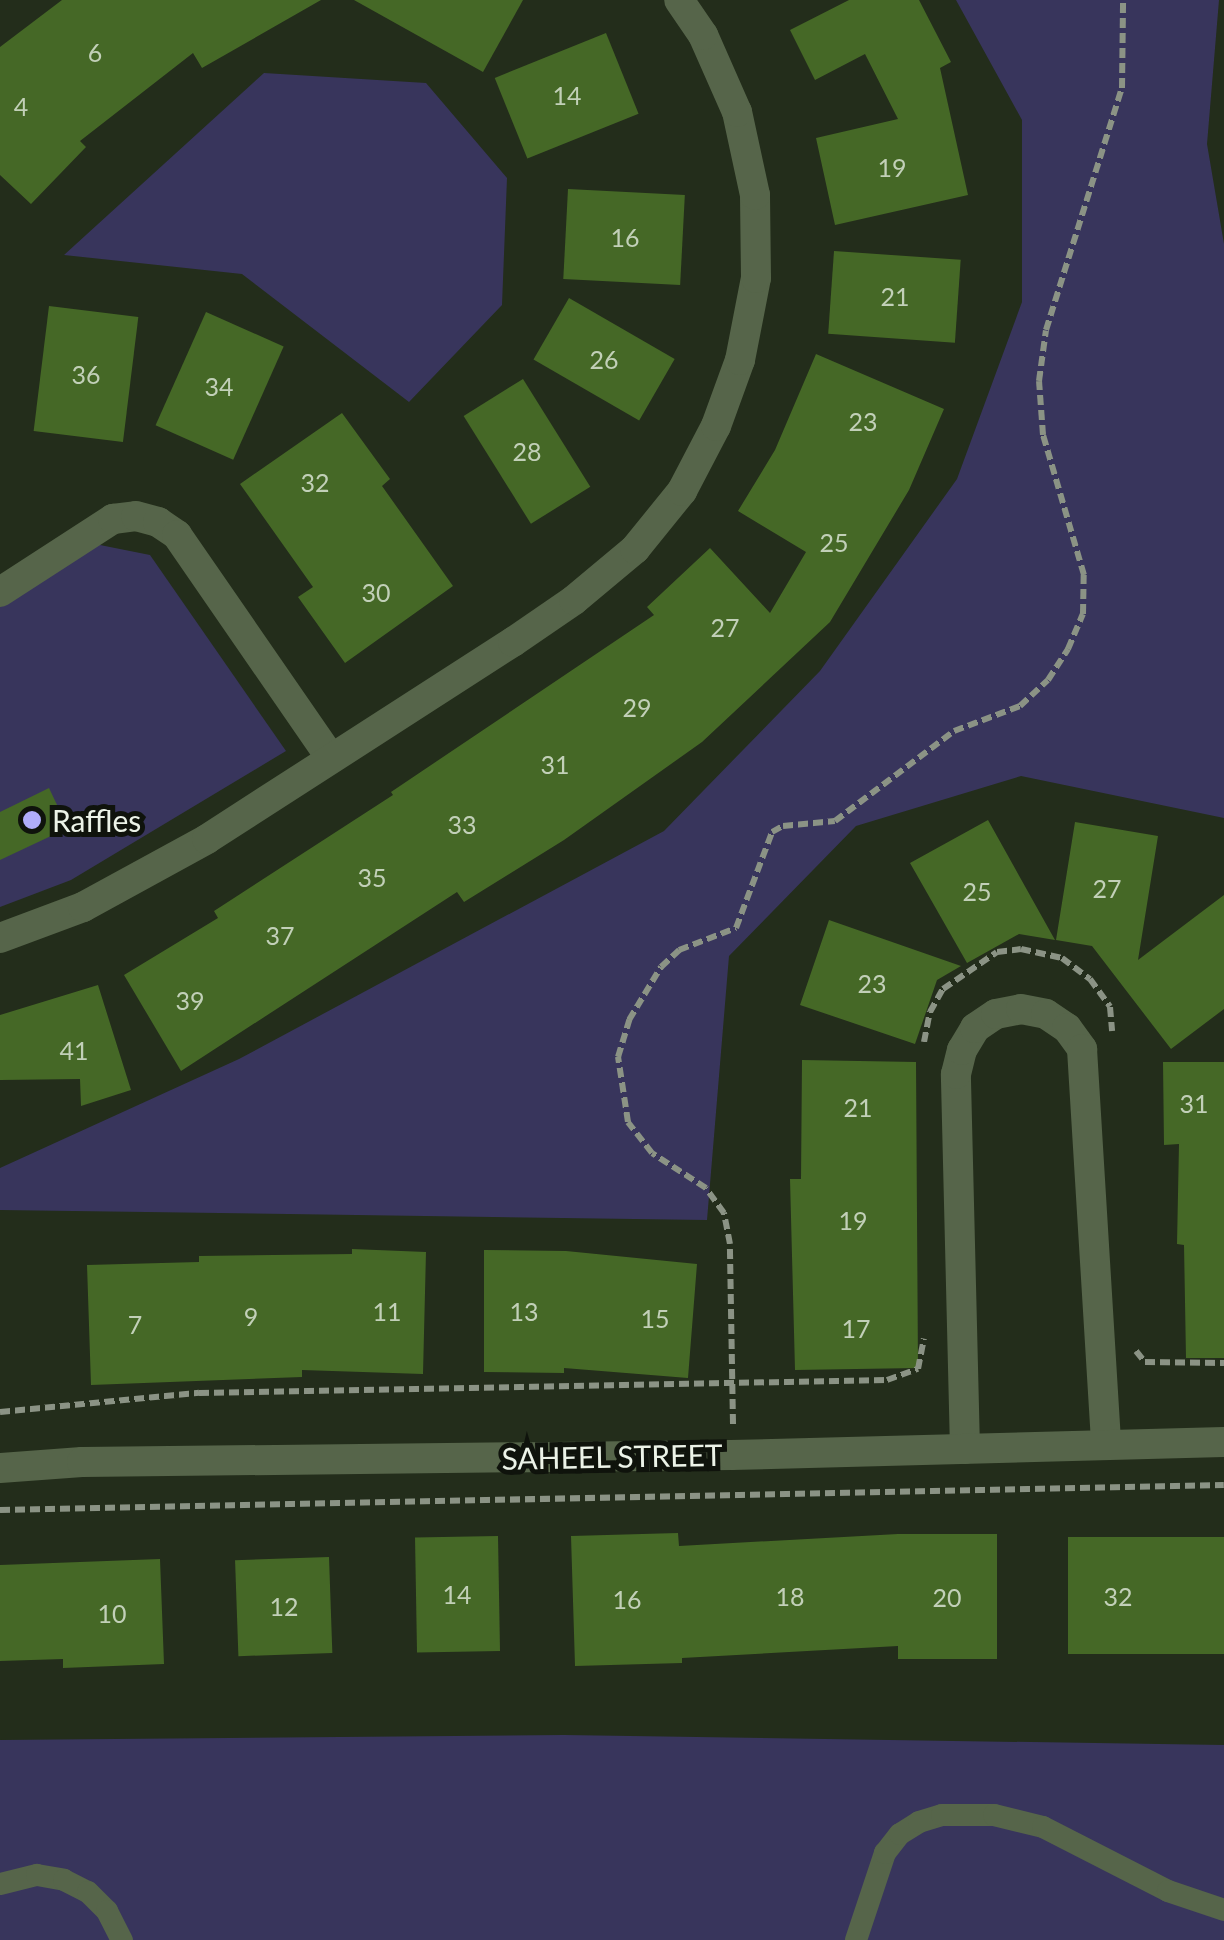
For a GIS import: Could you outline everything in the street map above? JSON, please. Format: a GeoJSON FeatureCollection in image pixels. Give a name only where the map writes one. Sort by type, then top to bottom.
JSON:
{"type":"FeatureCollection","features":[{"type":"Feature","properties":{"kind":"street"},"geometry":{"type":"LineString","coordinates":[[0,938],[83,907],[207,839],[574,600],[635,549],[682,492],[716,426],[740,360],[756,278],[755,195],[737,112],[703,35],[678,0]]}},
{"type":"Feature","properties":{"kind":"street"},"geometry":{"type":"LineString","coordinates":[[0,592],[113,519],[136,516],[158,522],[177,535],[331,758]]}},
{"type":"Feature","properties":{"kind":"street"},"geometry":{"type":"LineString","coordinates":[[965,1449],[956,1074],[962,1050],[975,1028],[996,1014],[1021,1009],[1046,1014],[1068,1028],[1082,1048],[1106,1444]]}},
{"type":"Feature","properties":{"kind":"street","name":"SAHEEL STREET"},"geometry":{"type":"LineString","coordinates":[[0,1468],[82,1462],[731,1455],[1224,1442]]}},
{"type":"Feature","properties":{"kind":"lane"},"geometry":{"type":"LineString","coordinates":[[856,1940],[885,1853],[909,1828],[942,1815],[994,1815],[1044,1827],[1168,1891],[1224,1910]]}},
{"type":"Feature","properties":{"kind":"lane"},"geometry":{"type":"LineString","coordinates":[[0,1884],[38,1875],[64,1880],[88,1892],[107,1911],[122,1940]]}},
{"type":"Feature","properties":{"kind":"path"},"geometry":{"type":"LineString","coordinates":[[731,1455],[734,1386],[730,1244],[724,1214],[706,1188],[652,1153],[628,1122],[618,1058],[628,1020],[660,967],[679,950],[736,928],[772,832],[835,822],[954,731],[1020,706],[1048,680],[1068,649],[1083,614],[1084,575],[1042,435],[1038,381],[1046,330],[1122,88],[1123,0]]}},
{"type":"Feature","properties":{"kind":"path"},"geometry":{"type":"LineString","coordinates":[[923,1049],[930,1012],[943,989],[997,952],[1021,949],[1062,958],[1090,979],[1110,1008],[1114,1046]]}},
{"type":"Feature","properties":{"kind":"path"},"geometry":{"type":"LineString","coordinates":[[0,1412],[199,1393],[734,1386],[887,1380],[918,1369],[924,1327]]}},
{"type":"Feature","properties":{"kind":"path"},"geometry":{"type":"LineString","coordinates":[[1132,1346],[1145,1362],[1224,1363]]}},
{"type":"Feature","properties":{"kind":"path"},"geometry":{"type":"LineString","coordinates":[[0,1510],[1224,1485]]}},
{"type":"Feature","properties":{"kind":"shaded area"},"geometry":{"type":"Polygon","coordinates":[[[956,0],[1219,0],[1207,144],[1224,244],[1224,818],[1021,776],[856,826],[729,956],[707,1220],[0,1210],[0,1168],[239,1059],[664,831],[820,671],[957,479],[1022,302],[1022,120],[956,0]]]}},
{"type":"Feature","properties":{"kind":"shaded area"},"geometry":{"type":"Polygon","coordinates":[[[264,73],[426,83],[507,178],[502,305],[409,402],[242,274],[64,255],[264,73]]]}},
{"type":"Feature","properties":{"kind":"shaded area"},"geometry":{"type":"Polygon","coordinates":[[[95,544],[150,555],[286,751],[71,880],[0,907],[0,607],[95,544]]]}},
{"type":"Feature","properties":{"kind":"shaded area"},"geometry":{"type":"Polygon","coordinates":[[[564,1735],[1224,1745],[1224,1940],[0,1940],[0,1740],[564,1735]]]}},
{"type":"Feature","properties":{"kind":"building"},"geometry":{"type":"Polygon","coordinates":[[[62,0],[321,0],[202,68],[193,53],[80,141],[86,147],[31,204],[0,175],[0,47],[62,0]]]}},
{"type":"Feature","properties":{"kind":"building"},"geometry":{"type":"Polygon","coordinates":[[[354,0],[523,0],[483,72],[354,0]]]}},
{"type":"Feature","properties":{"kind":"building"},"geometry":{"type":"Polygon","coordinates":[[[849,0],[919,0],[951,62],[940,68],[968,195],[835,225],[816,138],[898,119],[865,54],[815,80],[790,30],[849,0]]]}},
{"type":"Feature","properties":{"kind":"building"},"geometry":{"type":"Polygon","coordinates":[[[606,33],[639,114],[527,159],[495,78],[606,33]]]}},
{"type":"Feature","properties":{"kind":"building"},"geometry":{"type":"Polygon","coordinates":[[[568,189],[685,195],[680,285],[563,279],[568,189]]]}},
{"type":"Feature","properties":{"kind":"building"},"geometry":{"type":"Polygon","coordinates":[[[834,251],[961,260],[955,343],[828,334],[834,251]]]}},
{"type":"Feature","properties":{"kind":"building"},"geometry":{"type":"Polygon","coordinates":[[[569,298],[675,359],[639,420],[534,359],[569,298]]]}},
{"type":"Feature","properties":{"kind":"building"},"geometry":{"type":"Polygon","coordinates":[[[49,306],[138,317],[123,442],[34,431],[49,306]]]}},
{"type":"Feature","properties":{"kind":"building"},"geometry":{"type":"Polygon","coordinates":[[[206,312],[284,347],[233,460],[156,425],[206,312]]]}},
{"type":"Feature","properties":{"kind":"building"},"geometry":{"type":"Polygon","coordinates":[[[816,354],[944,409],[909,490],[830,622],[702,742],[564,840],[464,902],[457,892],[181,1071],[124,975],[218,918],[214,911],[393,795],[391,792],[654,615],[647,607],[710,548],[770,613],[806,552],[738,511],[775,450],[816,354]]]}},
{"type":"Feature","properties":{"kind":"building"},"geometry":{"type":"Polygon","coordinates":[[[523,379],[590,487],[531,524],[464,416],[523,379]]]}},
{"type":"Feature","properties":{"kind":"building"},"geometry":{"type":"Polygon","coordinates":[[[342,413],[390,479],[382,486],[453,586],[345,663],[298,597],[313,587],[240,484],[342,413]]]}},
{"type":"Feature","properties":{"kind":"building","name":"Raffles"},"geometry":{"type":"Polygon","coordinates":[[[49,788],[68,828],[0,860],[0,812],[49,788]]]}},
{"type":"Feature","properties":{"kind":"building"},"geometry":{"type":"Polygon","coordinates":[[[988,820],[1055,940],[1019,934],[967,963],[910,863],[988,820]]]}},
{"type":"Feature","properties":{"kind":"building"},"geometry":{"type":"Polygon","coordinates":[[[1075,822],[1158,836],[1138,960],[1224,895],[1224,1009],[1171,1049],[1092,946],[1056,940],[1075,822]]]}},
{"type":"Feature","properties":{"kind":"building"},"geometry":{"type":"Polygon","coordinates":[[[829,920],[961,966],[937,980],[915,1044],[800,1005],[829,920]]]}},
{"type":"Feature","properties":{"kind":"building"},"geometry":{"type":"Polygon","coordinates":[[[98,985],[131,1090],[81,1106],[80,1079],[0,1080],[0,1015],[98,985]]]}},
{"type":"Feature","properties":{"kind":"building"},"geometry":{"type":"Polygon","coordinates":[[[802,1060],[916,1062],[918,1368],[795,1370],[790,1179],[801,1179],[802,1060]]]}},
{"type":"Feature","properties":{"kind":"building"},"geometry":{"type":"Polygon","coordinates":[[[1163,1062],[1224,1062],[1224,1358],[1186,1358],[1184,1245],[1177,1244],[1179,1144],[1164,1145],[1163,1062]]]}},
{"type":"Feature","properties":{"kind":"building"},"geometry":{"type":"Polygon","coordinates":[[[352,1249],[426,1252],[423,1374],[302,1370],[302,1377],[91,1385],[87,1265],[199,1262],[199,1256],[352,1254],[352,1249]]]}},
{"type":"Feature","properties":{"kind":"building"},"geometry":{"type":"Polygon","coordinates":[[[484,1250],[566,1251],[697,1264],[688,1378],[564,1368],[564,1373],[484,1372],[484,1250]]]}},
{"type":"Feature","properties":{"kind":"building"},"geometry":{"type":"Polygon","coordinates":[[[678,1533],[679,1546],[898,1534],[997,1534],[997,1659],[898,1659],[898,1646],[682,1658],[682,1663],[575,1666],[571,1536],[678,1533]]]}},
{"type":"Feature","properties":{"kind":"building"},"geometry":{"type":"Polygon","coordinates":[[[498,1536],[500,1651],[417,1652],[415,1537],[498,1536]]]}},
{"type":"Feature","properties":{"kind":"building"},"geometry":{"type":"Polygon","coordinates":[[[1068,1537],[1224,1537],[1224,1654],[1068,1654],[1068,1537]]]}},
{"type":"Feature","properties":{"kind":"building"},"geometry":{"type":"Polygon","coordinates":[[[329,1557],[332,1653],[238,1656],[235,1560],[329,1557]]]}},
{"type":"Feature","properties":{"kind":"building"},"geometry":{"type":"Polygon","coordinates":[[[160,1559],[164,1664],[63,1668],[63,1659],[0,1661],[0,1565],[160,1559]]]}},
{"type":"Feature","properties":{"kind":"place","name":"Raffles"},"geometry":{"type":"Point","coordinates":[32,820]}}]}
